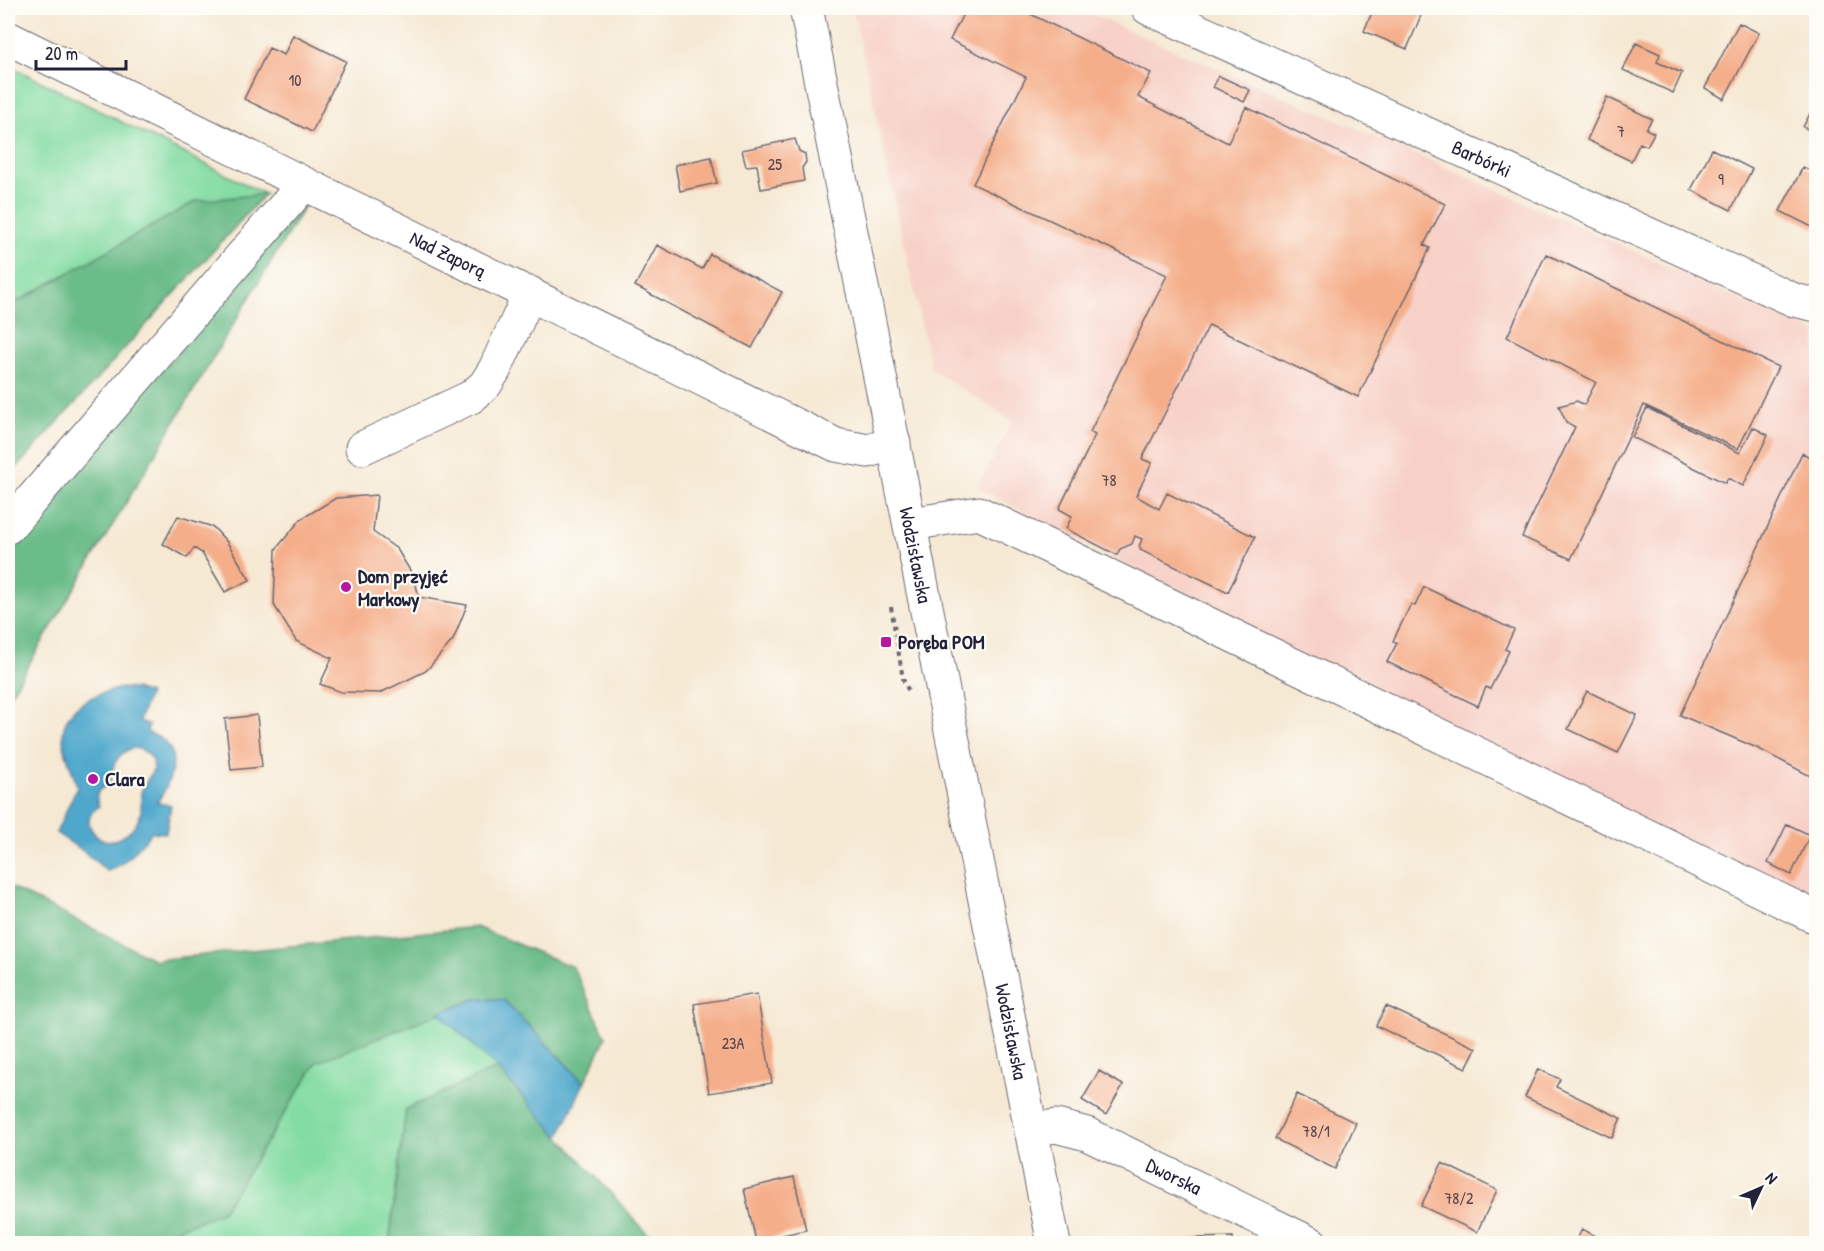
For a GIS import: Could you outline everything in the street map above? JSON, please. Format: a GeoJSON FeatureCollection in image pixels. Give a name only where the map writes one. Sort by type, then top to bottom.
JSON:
{"type":"FeatureCollection","features":[{"type":"Feature","properties":{"kind":"street","name":"Wodzisławska"},"geometry":{"type":"LineString","coordinates":[[806,8],[1054,1244]]}},
{"type":"Feature","properties":{"kind":"street","name":"Barbórki"},"geometry":{"type":"LineString","coordinates":[[1148,8],[1794,300],[1816,305]]}},
{"type":"Feature","properties":{"kind":"street","name":"Nad Zaporą"},"geometry":{"type":"LineString","coordinates":[[8,38],[836,445],[868,451],[894,443]]}},
{"type":"Feature","properties":{"kind":"street"},"geometry":{"type":"LineString","coordinates":[[8,527],[303,185]]}},
{"type":"Feature","properties":{"kind":"street"},"geometry":{"type":"LineString","coordinates":[[362,448],[471,397],[485,385],[495,369],[530,293]]}},
{"type":"Feature","properties":{"kind":"street"},"geometry":{"type":"LineString","coordinates":[[911,525],[979,513],[1811,915]]}},
{"type":"Feature","properties":{"kind":"street","name":"Dworska"},"geometry":{"type":"LineString","coordinates":[[1031,1130],[1056,1126],[1087,1134],[1312,1244]]}},
{"type":"Feature","properties":{"kind":"shaded area"},"geometry":{"type":"Polygon","coordinates":[[[853,8],[1077,8],[1429,160],[1816,332],[1816,921],[978,488],[1012,421],[931,369],[853,8]]]}},
{"type":"Feature","properties":{"kind":"green space"},"geometry":{"type":"Polygon","coordinates":[[[8,65],[265,194],[196,202],[8,307],[8,65]]]}},
{"type":"Feature","properties":{"kind":"green space"},"geometry":{"type":"Polygon","coordinates":[[[265,194],[8,477],[8,307],[196,201],[265,194]]]}},
{"type":"Feature","properties":{"kind":"green space"},"geometry":{"type":"Polygon","coordinates":[[[307,202],[8,699],[8,549],[307,202]]]}},
{"type":"Feature","properties":{"kind":"green space"},"geometry":{"type":"Polygon","coordinates":[[[8,886],[155,960],[476,927],[573,967],[606,1037],[584,1083],[504,1000],[478,998],[317,1062],[222,1212],[140,1243],[8,1243],[8,886]]]}},
{"type":"Feature","properties":{"kind":"green space"},"geometry":{"type":"Polygon","coordinates":[[[439,1013],[497,1068],[406,1109],[389,1243],[140,1244],[222,1212],[317,1062],[439,1013]]]}},
{"type":"Feature","properties":{"kind":"green space"},"geometry":{"type":"Polygon","coordinates":[[[497,1068],[656,1243],[389,1244],[406,1109],[497,1068]]]}},
{"type":"Feature","properties":{"kind":"water","name":"Clara"},"geometry":{"type":"Polygon","coordinates":[[[122,688],[135,689],[149,694],[139,721],[149,725],[147,732],[160,738],[167,745],[173,761],[170,779],[157,803],[171,805],[166,833],[152,832],[126,860],[107,871],[56,833],[77,787],[64,746],[63,733],[66,722],[79,705],[122,688]],[[137,748],[121,754],[113,768],[109,786],[99,790],[97,799],[99,806],[89,821],[91,829],[100,838],[113,840],[120,838],[132,829],[140,816],[141,793],[152,772],[153,762],[149,755],[137,748]]]}},
{"type":"Feature","properties":{"kind":"water"},"geometry":{"type":"Polygon","coordinates":[[[478,998],[504,1000],[584,1083],[559,1137],[497,1068],[439,1013],[478,998]]]}},
{"type":"Feature","properties":{"kind":"building"},"geometry":{"type":"Polygon","coordinates":[[[966,8],[1018,8],[1151,73],[1138,97],[1228,143],[1246,107],[1445,204],[1424,245],[1430,248],[1358,397],[1209,325],[1142,459],[1152,463],[1136,496],[1159,509],[1167,493],[1255,537],[1228,592],[1140,550],[1142,539],[1135,536],[1132,544],[1120,549],[1117,555],[1066,529],[1072,516],[1059,509],[1095,435],[1090,432],[1167,275],[973,184],[1026,77],[950,40],[966,8]]]}},
{"type":"Feature","properties":{"kind":"building"},"geometry":{"type":"Polygon","coordinates":[[[1374,8],[1424,8],[1407,49],[1364,31],[1374,8]]]}},
{"type":"Feature","properties":{"kind":"building"},"geometry":{"type":"Polygon","coordinates":[[[1739,23],[1759,33],[1724,99],[1705,88],[1739,23]]]}},
{"type":"Feature","properties":{"kind":"building"},"geometry":{"type":"Polygon","coordinates":[[[293,35],[346,61],[312,132],[244,99],[269,48],[284,55],[293,35]]]}},
{"type":"Feature","properties":{"kind":"building"},"geometry":{"type":"Polygon","coordinates":[[[1636,43],[1660,54],[1657,62],[1682,73],[1673,93],[1623,70],[1636,43]]]}},
{"type":"Feature","properties":{"kind":"building"},"geometry":{"type":"Polygon","coordinates":[[[1219,76],[1250,90],[1244,102],[1213,87],[1219,76]]]}},
{"type":"Feature","properties":{"kind":"building"},"geometry":{"type":"Polygon","coordinates":[[[1607,97],[1652,119],[1646,129],[1654,133],[1647,146],[1640,143],[1631,161],[1587,140],[1607,97]]]}},
{"type":"Feature","properties":{"kind":"building"},"geometry":{"type":"Polygon","coordinates":[[[1812,110],[1816,112],[1816,133],[1803,127],[1812,110]]]}},
{"type":"Feature","properties":{"kind":"building"},"geometry":{"type":"Polygon","coordinates":[[[795,139],[799,151],[805,154],[806,162],[802,168],[804,181],[761,189],[757,165],[746,166],[742,150],[795,139]]]}},
{"type":"Feature","properties":{"kind":"building"},"geometry":{"type":"Polygon","coordinates":[[[1712,149],[1752,169],[1731,210],[1691,190],[1712,149]]]}},
{"type":"Feature","properties":{"kind":"building"},"geometry":{"type":"Polygon","coordinates":[[[711,157],[717,183],[680,191],[675,165],[711,157]]]}},
{"type":"Feature","properties":{"kind":"building"},"geometry":{"type":"Polygon","coordinates":[[[1803,167],[1816,173],[1816,229],[1780,211],[1803,167]]]}},
{"type":"Feature","properties":{"kind":"building"},"geometry":{"type":"Polygon","coordinates":[[[657,245],[702,269],[710,254],[782,292],[752,348],[635,286],[657,245]]]}},
{"type":"Feature","properties":{"kind":"building"},"geometry":{"type":"Polygon","coordinates":[[[1546,254],[1778,367],[1738,449],[1644,405],[1571,559],[1522,537],[1575,427],[1566,422],[1559,406],[1577,401],[1584,405],[1596,382],[1507,337],[1546,254]]]}},
{"type":"Feature","properties":{"kind":"building"},"geometry":{"type":"Polygon","coordinates":[[[1647,408],[1740,453],[1753,427],[1768,435],[1743,486],[1728,478],[1725,483],[1632,437],[1647,408]]]}},
{"type":"Feature","properties":{"kind":"building"},"geometry":{"type":"Polygon","coordinates":[[[1802,453],[1816,460],[1816,779],[1757,748],[1680,715],[1802,453]]]}},
{"type":"Feature","properties":{"kind":"building","name":"Dom przyjęć Markowy"},"geometry":{"type":"Polygon","coordinates":[[[377,495],[373,532],[397,549],[414,577],[419,597],[467,605],[453,640],[426,671],[380,693],[341,692],[320,684],[332,658],[296,641],[274,605],[276,549],[301,519],[336,498],[377,495]]]}},
{"type":"Feature","properties":{"kind":"building"},"geometry":{"type":"Polygon","coordinates":[[[178,516],[213,527],[227,542],[250,580],[225,592],[202,553],[194,548],[187,558],[163,544],[178,516]]]}},
{"type":"Feature","properties":{"kind":"building"},"geometry":{"type":"Polygon","coordinates":[[[1424,587],[1514,630],[1505,649],[1509,651],[1490,689],[1486,687],[1478,706],[1387,662],[1397,643],[1393,641],[1411,604],[1415,606],[1424,587]]]}},
{"type":"Feature","properties":{"kind":"building"},"geometry":{"type":"Polygon","coordinates":[[[1587,691],[1637,715],[1618,753],[1568,729],[1587,691]]]}},
{"type":"Feature","properties":{"kind":"building"},"geometry":{"type":"Polygon","coordinates":[[[257,715],[262,767],[231,770],[225,719],[257,715]]]}},
{"type":"Feature","properties":{"kind":"building"},"geometry":{"type":"Polygon","coordinates":[[[1787,824],[1810,835],[1791,875],[1768,863],[1787,824]]]}},
{"type":"Feature","properties":{"kind":"building"},"geometry":{"type":"Polygon","coordinates":[[[757,994],[772,1083],[709,1093],[694,1004],[757,994]]]}},
{"type":"Feature","properties":{"kind":"building"},"geometry":{"type":"Polygon","coordinates":[[[1386,1006],[1476,1048],[1466,1068],[1376,1026],[1386,1006]]]}},
{"type":"Feature","properties":{"kind":"building"},"geometry":{"type":"Polygon","coordinates":[[[1538,1069],[1560,1079],[1556,1087],[1621,1118],[1612,1138],[1525,1097],[1538,1069]]]}},
{"type":"Feature","properties":{"kind":"building"},"geometry":{"type":"Polygon","coordinates":[[[1099,1071],[1123,1085],[1106,1115],[1082,1100],[1099,1071]]]}},
{"type":"Feature","properties":{"kind":"building"},"geometry":{"type":"Polygon","coordinates":[[[1297,1094],[1356,1123],[1335,1169],[1275,1139],[1297,1094]]]}},
{"type":"Feature","properties":{"kind":"building"},"geometry":{"type":"Polygon","coordinates":[[[1442,1163],[1497,1190],[1477,1232],[1421,1206],[1442,1163]]]}},
{"type":"Feature","properties":{"kind":"building"},"geometry":{"type":"Polygon","coordinates":[[[794,1177],[806,1230],[756,1241],[744,1189],[794,1177]]]}},
{"type":"Feature","properties":{"kind":"building"},"geometry":{"type":"Polygon","coordinates":[[[1582,1229],[1611,1244],[1575,1244],[1582,1229]]]}},
{"type":"Feature","properties":{"kind":"building"},"geometry":{"type":"Polygon","coordinates":[[[1233,1237],[1233,1244],[1192,1244],[1192,1238],[1233,1237]]]}},
{"type":"Feature","properties":{"kind":"place","name":"Dom przyjęć Markowy"},"geometry":{"type":"Point","coordinates":[346,587]}},
{"type":"Feature","properties":{"kind":"place","name":"Poręba POM"},"geometry":{"type":"Point","coordinates":[886,642]}},
{"type":"Feature","properties":{"kind":"place","name":"Clara"},"geometry":{"type":"Point","coordinates":[93,779]}}]}
